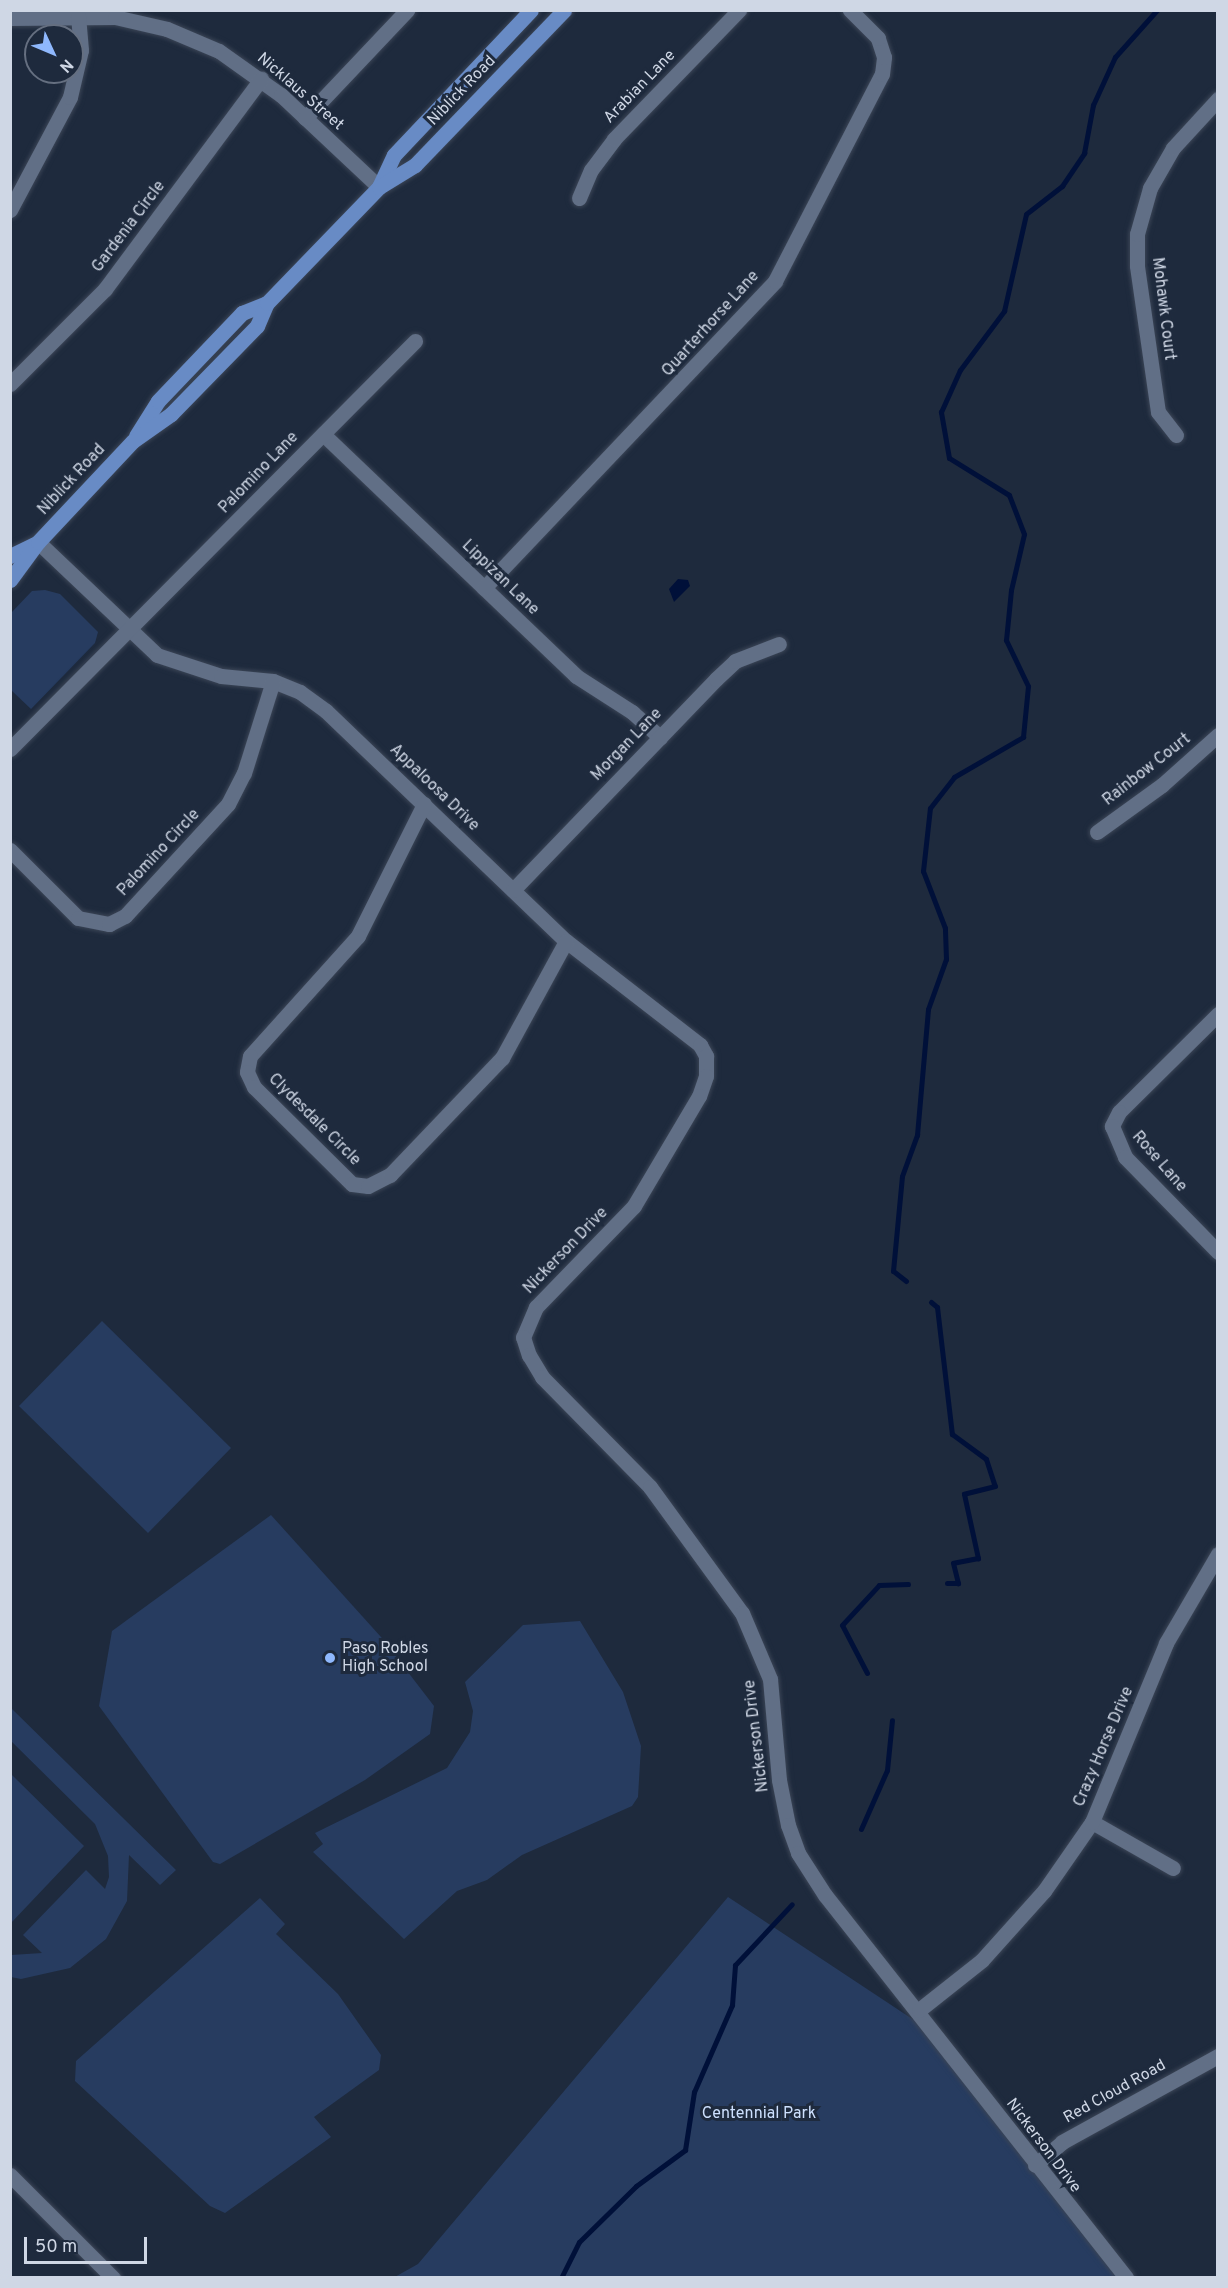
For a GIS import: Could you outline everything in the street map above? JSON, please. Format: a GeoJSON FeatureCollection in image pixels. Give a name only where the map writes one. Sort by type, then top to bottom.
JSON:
{"type":"FeatureCollection","features":[{"type":"Feature","properties":{"kind":"main road","name":"Niblick Road"},"geometry":{"type":"LineString","coordinates":[[379,188],[394,155],[531,10]]}},
{"type":"Feature","properties":{"kind":"main road","name":"Niblick Road"},"geometry":{"type":"LineString","coordinates":[[10,580],[38,542],[133,441],[171,414],[257,326],[267,303],[379,188],[415,165],[564,10]]}},
{"type":"Feature","properties":{"kind":"main road","name":"Niblick Road"},"geometry":{"type":"LineString","coordinates":[[10,556],[38,542]]}},
{"type":"Feature","properties":{"kind":"street"},"geometry":{"type":"LineString","coordinates":[[305,118],[407,10]]}},
{"type":"Feature","properties":{"kind":"street","name":"Arabian Lane"},"geometry":{"type":"LineString","coordinates":[[579,198],[591,170],[614,139],[739,10]]}},
{"type":"Feature","properties":{"kind":"street","name":"Quarterhorse Lane"},"geometry":{"type":"LineString","coordinates":[[484,588],[776,280],[882,74],[884,57],[878,38],[850,10]]}},
{"type":"Feature","properties":{"kind":"street"},"geometry":{"type":"LineString","coordinates":[[10,210],[70,98],[81,50],[78,16]]}},
{"type":"Feature","properties":{"kind":"street","name":"Nicklaus Street"},"geometry":{"type":"LineString","coordinates":[[10,18],[115,17],[167,29],[219,51],[261,79],[379,188]]}},
{"type":"Feature","properties":{"kind":"street","name":"Gardenia Circle"},"geometry":{"type":"LineString","coordinates":[[10,384],[105,289],[261,79]]}},
{"type":"Feature","properties":{"kind":"street","name":"Mohawk Court"},"geometry":{"type":"LineString","coordinates":[[1176,435],[1158,412],[1137,266],[1137,234],[1150,188],[1173,148],[1218,99]]}},
{"type":"Feature","properties":{"kind":"street","name":"Palomino Lane"},"geometry":{"type":"LineString","coordinates":[[130,631],[415,341]]}},
{"type":"Feature","properties":{"kind":"street","name":"Lippizan Lane"},"geometry":{"type":"LineString","coordinates":[[323,434],[576,676],[632,712],[660,736]]}},
{"type":"Feature","properties":{"kind":"street","name":"Appaloosa Drive"},"geometry":{"type":"LineString","coordinates":[[38,542],[157,655],[189,668],[273,681],[300,692],[326,711],[566,941],[700,1045],[706,1056],[699,1096],[673,1141]]}},
{"type":"Feature","properties":{"kind":"street"},"geometry":{"type":"LineString","coordinates":[[10,749],[130,631]]}},
{"type":"Feature","properties":{"kind":"street","name":"Morgan Lane"},"geometry":{"type":"LineString","coordinates":[[513,890],[735,661],[779,644]]}},
{"type":"Feature","properties":{"kind":"street","name":"Palomino Circle"},"geometry":{"type":"LineString","coordinates":[[10,850],[78,918],[109,924],[125,916],[228,804],[244,773],[273,681]]}},
{"type":"Feature","properties":{"kind":"street","name":"Rainbow Court"},"geometry":{"type":"LineString","coordinates":[[1097,832],[1162,785],[1218,735]]}},
{"type":"Feature","properties":{"kind":"street","name":"Clydesdale Circle"},"geometry":{"type":"LineString","coordinates":[[424,804],[358,936],[250,1056],[247,1072],[254,1087],[352,1184],[368,1186],[390,1175],[502,1058],[566,941]]}},
{"type":"Feature","properties":{"kind":"street","name":"Rose Lane"},"geometry":{"type":"LineString","coordinates":[[1218,1014],[1119,1112],[1112,1126],[1125,1156],[1218,1252]]}},
{"type":"Feature","properties":{"kind":"street","name":"Nickerson Drive"},"geometry":{"type":"LineString","coordinates":[[673,1141],[634,1206],[536,1307],[523,1337],[542,1377],[650,1487],[742,1613],[770,1679],[779,1780],[798,1853],[825,1895],[919,2010],[1035,2165],[1126,2277]]}},
{"type":"Feature","properties":{"kind":"street","name":"Crazy Horse Drive"},"geometry":{"type":"LineString","coordinates":[[919,2010],[989,1951],[1044,1892],[1092,1822],[1166,1643],[1218,1554]]}},
{"type":"Feature","properties":{"kind":"street"},"geometry":{"type":"LineString","coordinates":[[1092,1822],[1173,1868]]}},
{"type":"Feature","properties":{"kind":"street","name":"Red Cloud Road"},"geometry":{"type":"LineString","coordinates":[[1035,2165],[1062,2142],[1218,2056]]}},
{"type":"Feature","properties":{"kind":"street"},"geometry":{"type":"LineString","coordinates":[[12,2181],[113,2277]]}},
{"type":"Feature","properties":{"kind":"green space"},"geometry":{"type":"Polygon","coordinates":[[[45,590],[60,594],[98,632],[95,643],[31,709],[11,690],[11,613],[32,591],[45,590]]]}},
{"type":"Feature","properties":{"kind":"green space"},"geometry":{"type":"Polygon","coordinates":[[[102,1321],[231,1448],[148,1533],[19,1406],[102,1321]]]}},
{"type":"Feature","properties":{"kind":"green space"},"geometry":{"type":"Polygon","coordinates":[[[271,1515],[381,1637],[434,1706],[430,1734],[365,1780],[220,1864],[213,1862],[99,1706],[112,1631],[271,1515]]]}},
{"type":"Feature","properties":{"kind":"green space"},"geometry":{"type":"Polygon","coordinates":[[[580,1621],[623,1692],[641,1746],[638,1797],[632,1806],[522,1855],[487,1880],[457,1891],[404,1939],[313,1852],[323,1844],[315,1833],[447,1768],[470,1732],[473,1711],[465,1682],[523,1625],[580,1621]]]}},
{"type":"Feature","properties":{"kind":"green space"},"geometry":{"type":"Polygon","coordinates":[[[11,1708],[176,1870],[160,1885],[129,1855],[127,1901],[106,1939],[70,1968],[21,1979],[11,1977],[11,1955],[42,1953],[23,1935],[86,1870],[105,1889],[109,1877],[108,1856],[95,1824],[11,1741],[11,1708]]]}},
{"type":"Feature","properties":{"kind":"green space"},"geometry":{"type":"Polygon","coordinates":[[[11,1774],[84,1846],[10,1923],[11,1774]]]}},
{"type":"Feature","properties":{"kind":"green space","name":"Centennial Park"},"geometry":{"type":"Polygon","coordinates":[[[728,1897],[941,2038],[1126,2278],[393,2278],[418,2264],[728,1897]]]}},
{"type":"Feature","properties":{"kind":"green space"},"geometry":{"type":"Polygon","coordinates":[[[260,1898],[285,1924],[276,1934],[338,1994],[381,2055],[379,2070],[314,2117],[331,2137],[225,2213],[210,2206],[75,2081],[76,2061],[260,1898]]]}},
{"type":"Feature","properties":{"kind":"shaded area"},"geometry":{"type":"Polygon","coordinates":[[[678,579],[688,580],[690,586],[674,602],[669,589],[678,579]]]}},
{"type":"Feature","properties":{"kind":"waterway"},"geometry":{"type":"LineString","coordinates":[[906,1281],[893,1271],[902,1176],[917,1135],[928,1009],[946,959],[945,928],[923,871],[930,808],[954,777],[1023,737],[1028,686],[1006,640],[1011,590],[1024,534],[1009,495],[949,458],[941,412],[960,370],[1004,311],[1026,214],[1062,186],[1084,153],[1093,105],[1115,57],[1157,10]]}},
{"type":"Feature","properties":{"kind":"waterway"},"geometry":{"type":"LineString","coordinates":[[931,1302],[937,1307],[952,1434],[986,1459],[995,1486],[964,1494],[978,1558],[953,1563],[958,1583],[947,1583]]}},
{"type":"Feature","properties":{"kind":"waterway"},"geometry":{"type":"LineString","coordinates":[[867,1673],[842,1625],[879,1585],[908,1584]]}},
{"type":"Feature","properties":{"kind":"waterway"},"geometry":{"type":"LineString","coordinates":[[861,1829],[887,1770],[892,1720]]}},
{"type":"Feature","properties":{"kind":"waterway"},"geometry":{"type":"LineString","coordinates":[[561,2278],[579,2242],[636,2186],[685,2150],[694,2092],[732,2005],[735,1965],[792,1904]]}},
{"type":"Feature","properties":{"kind":"place","name":"Paso Robles High School"},"geometry":{"type":"Point","coordinates":[330,1658]}}]}
